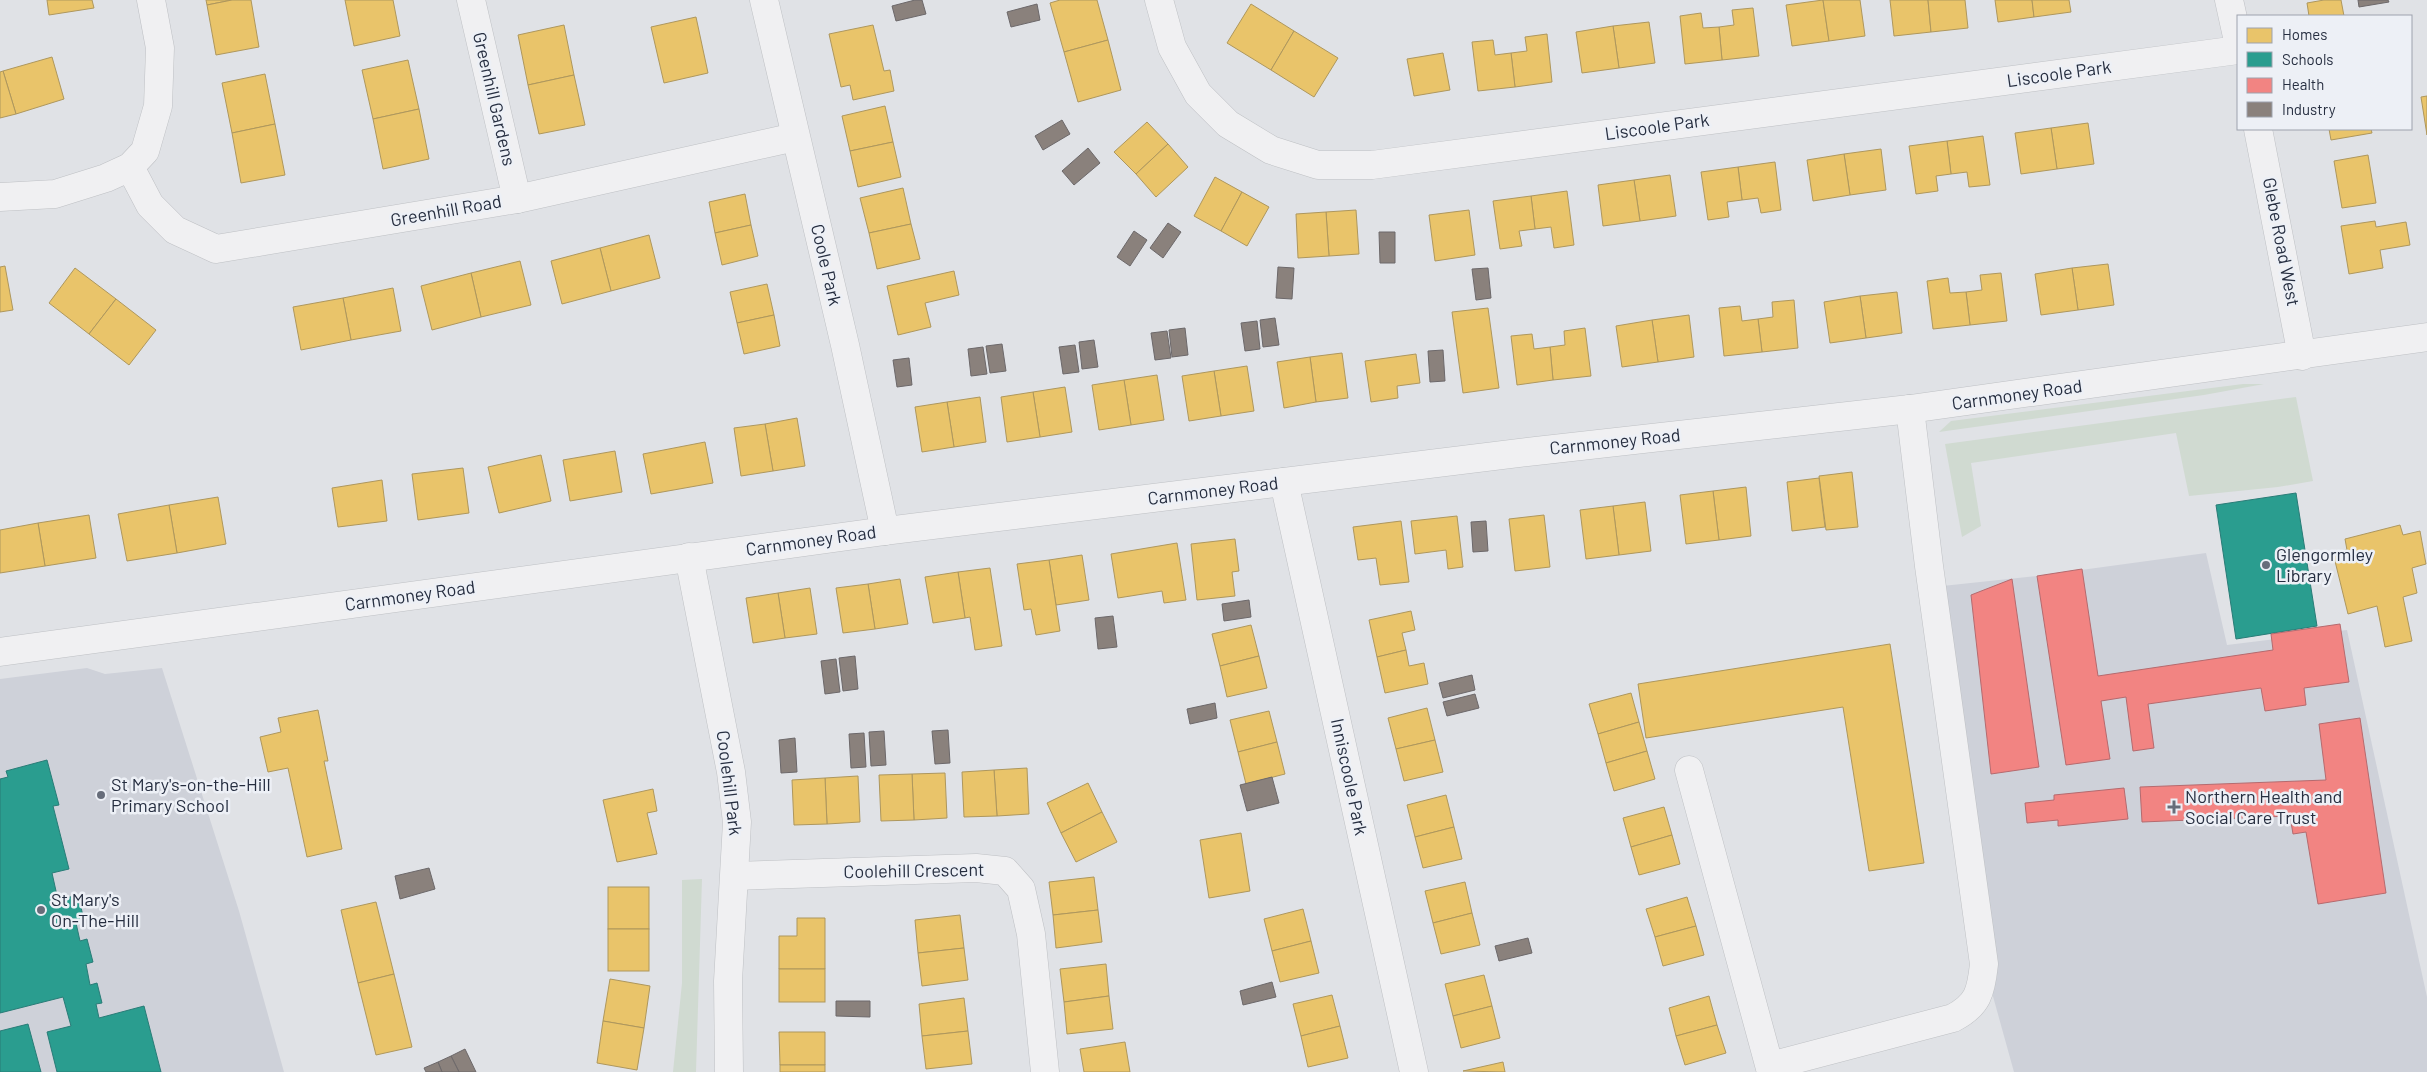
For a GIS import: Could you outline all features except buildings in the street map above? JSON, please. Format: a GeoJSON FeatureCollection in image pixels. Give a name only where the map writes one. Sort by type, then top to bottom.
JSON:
{"type":"FeatureCollection","features":[{"type":"Feature","properties":{"kind":"street"},"geometry":{"type":"LineString","coordinates":[[0,197],[55,194],[106,178],[130,167],[145,151],[158,106],[160,48],[151,0]]}},
{"type":"Feature","properties":{"kind":"street","name":"Greenhill Gardens"},"geometry":{"type":"LineString","coordinates":[[471,0],[517,199]]}},
{"type":"Feature","properties":{"kind":"street","name":"Coole Park"},"geometry":{"type":"LineString","coordinates":[[764,0],[845,344],[885,530]]}},
{"type":"Feature","properties":{"kind":"street","name":"Liscoole Park"},"geometry":{"type":"LineString","coordinates":[[1159,0],[1172,47],[1198,94],[1228,124],[1271,150],[1318,165],[1372,165],[2237,50]]}},
{"type":"Feature","properties":{"kind":"street"},"geometry":{"type":"LineString","coordinates":[[2229,0],[2237,37]]}},
{"type":"Feature","properties":{"kind":"street","name":"Glebe Road West"},"geometry":{"type":"LineString","coordinates":[[2258,130],[2302,356]]}},
{"type":"Feature","properties":{"kind":"street","name":"Greenhill Road"},"geometry":{"type":"LineString","coordinates":[[130,167],[150,205],[175,230],[216,249],[517,199],[796,137]]}},
{"type":"Feature","properties":{"kind":"street","name":"Carnmoney Road"},"geometry":{"type":"LineString","coordinates":[[0,652],[885,530],[1536,451],[1910,409],[2302,356],[2427,337]]}},
{"type":"Feature","properties":{"kind":"street"},"geometry":{"type":"LineString","coordinates":[[1689,770],[1770,1069],[1952,1018],[1968,1010],[1981,990],[1984,964],[1929,566],[1910,409]]}},
{"type":"Feature","properties":{"kind":"street","name":"Inniscoole Park"},"geometry":{"type":"LineString","coordinates":[[1284,482],[1414,1072]]}},
{"type":"Feature","properties":{"kind":"street","name":"Coolehill Park"},"geometry":{"type":"LineString","coordinates":[[689,557],[731,772],[737,822],[728,980],[729,1072]]}},
{"type":"Feature","properties":{"kind":"street","name":"Coolehill Crescent"},"geometry":{"type":"LineString","coordinates":[[735,876],[976,868],[1005,871],[1021,888],[1031,934],[1045,1072]]}},
{"type":"Feature","properties":{"kind":"shaded area"},"geometry":{"type":"Polygon","coordinates":[[[2243,384],[2264,384],[2204,395],[1939,432],[1951,421],[2243,384]]]}},
{"type":"Feature","properties":{"kind":"shaded area"},"geometry":{"type":"Polygon","coordinates":[[[2296,397],[2313,481],[2278,487],[2189,496],[2176,433],[1971,463],[1981,526],[1962,537],[1945,444],[2296,397]]]}},
{"type":"Feature","properties":{"kind":"shaded area","name":"Northern Health and Social Care Trust"},"geometry":{"type":"Polygon","coordinates":[[[2206,553],[2227,645],[2347,630],[2427,997],[2427,1072],[2014,1072],[1984,964],[1933,587],[2037,576],[2206,553]]]}},
{"type":"Feature","properties":{"kind":"shaded area","name":"St Mary's-on-the-Hill Primary School"},"geometry":{"type":"Polygon","coordinates":[[[87,668],[105,674],[162,668],[239,911],[284,1072],[0,1072],[0,679],[87,668]]]}},
{"type":"Feature","properties":{"kind":"shaded area"},"geometry":{"type":"Polygon","coordinates":[[[702,879],[696,1072],[673,1072],[682,983],[682,880],[702,879]]]}},
{"type":"Feature","properties":{"kind":"place","name":"Glengormley Library"},"geometry":{"type":"Point","coordinates":[2266,565]}},
{"type":"Feature","properties":{"kind":"place","name":"St Mary's-on-the-Hill Primary School"},"geometry":{"type":"Point","coordinates":[101,795]}},
{"type":"Feature","properties":{"kind":"place","name":"Northern Health and Social Care Trust"},"geometry":{"type":"Point","coordinates":[2174,807]}},
{"type":"Feature","properties":{"kind":"place","name":"St Mary's On-The-Hill"},"geometry":{"type":"Point","coordinates":[41,910]}}]}
